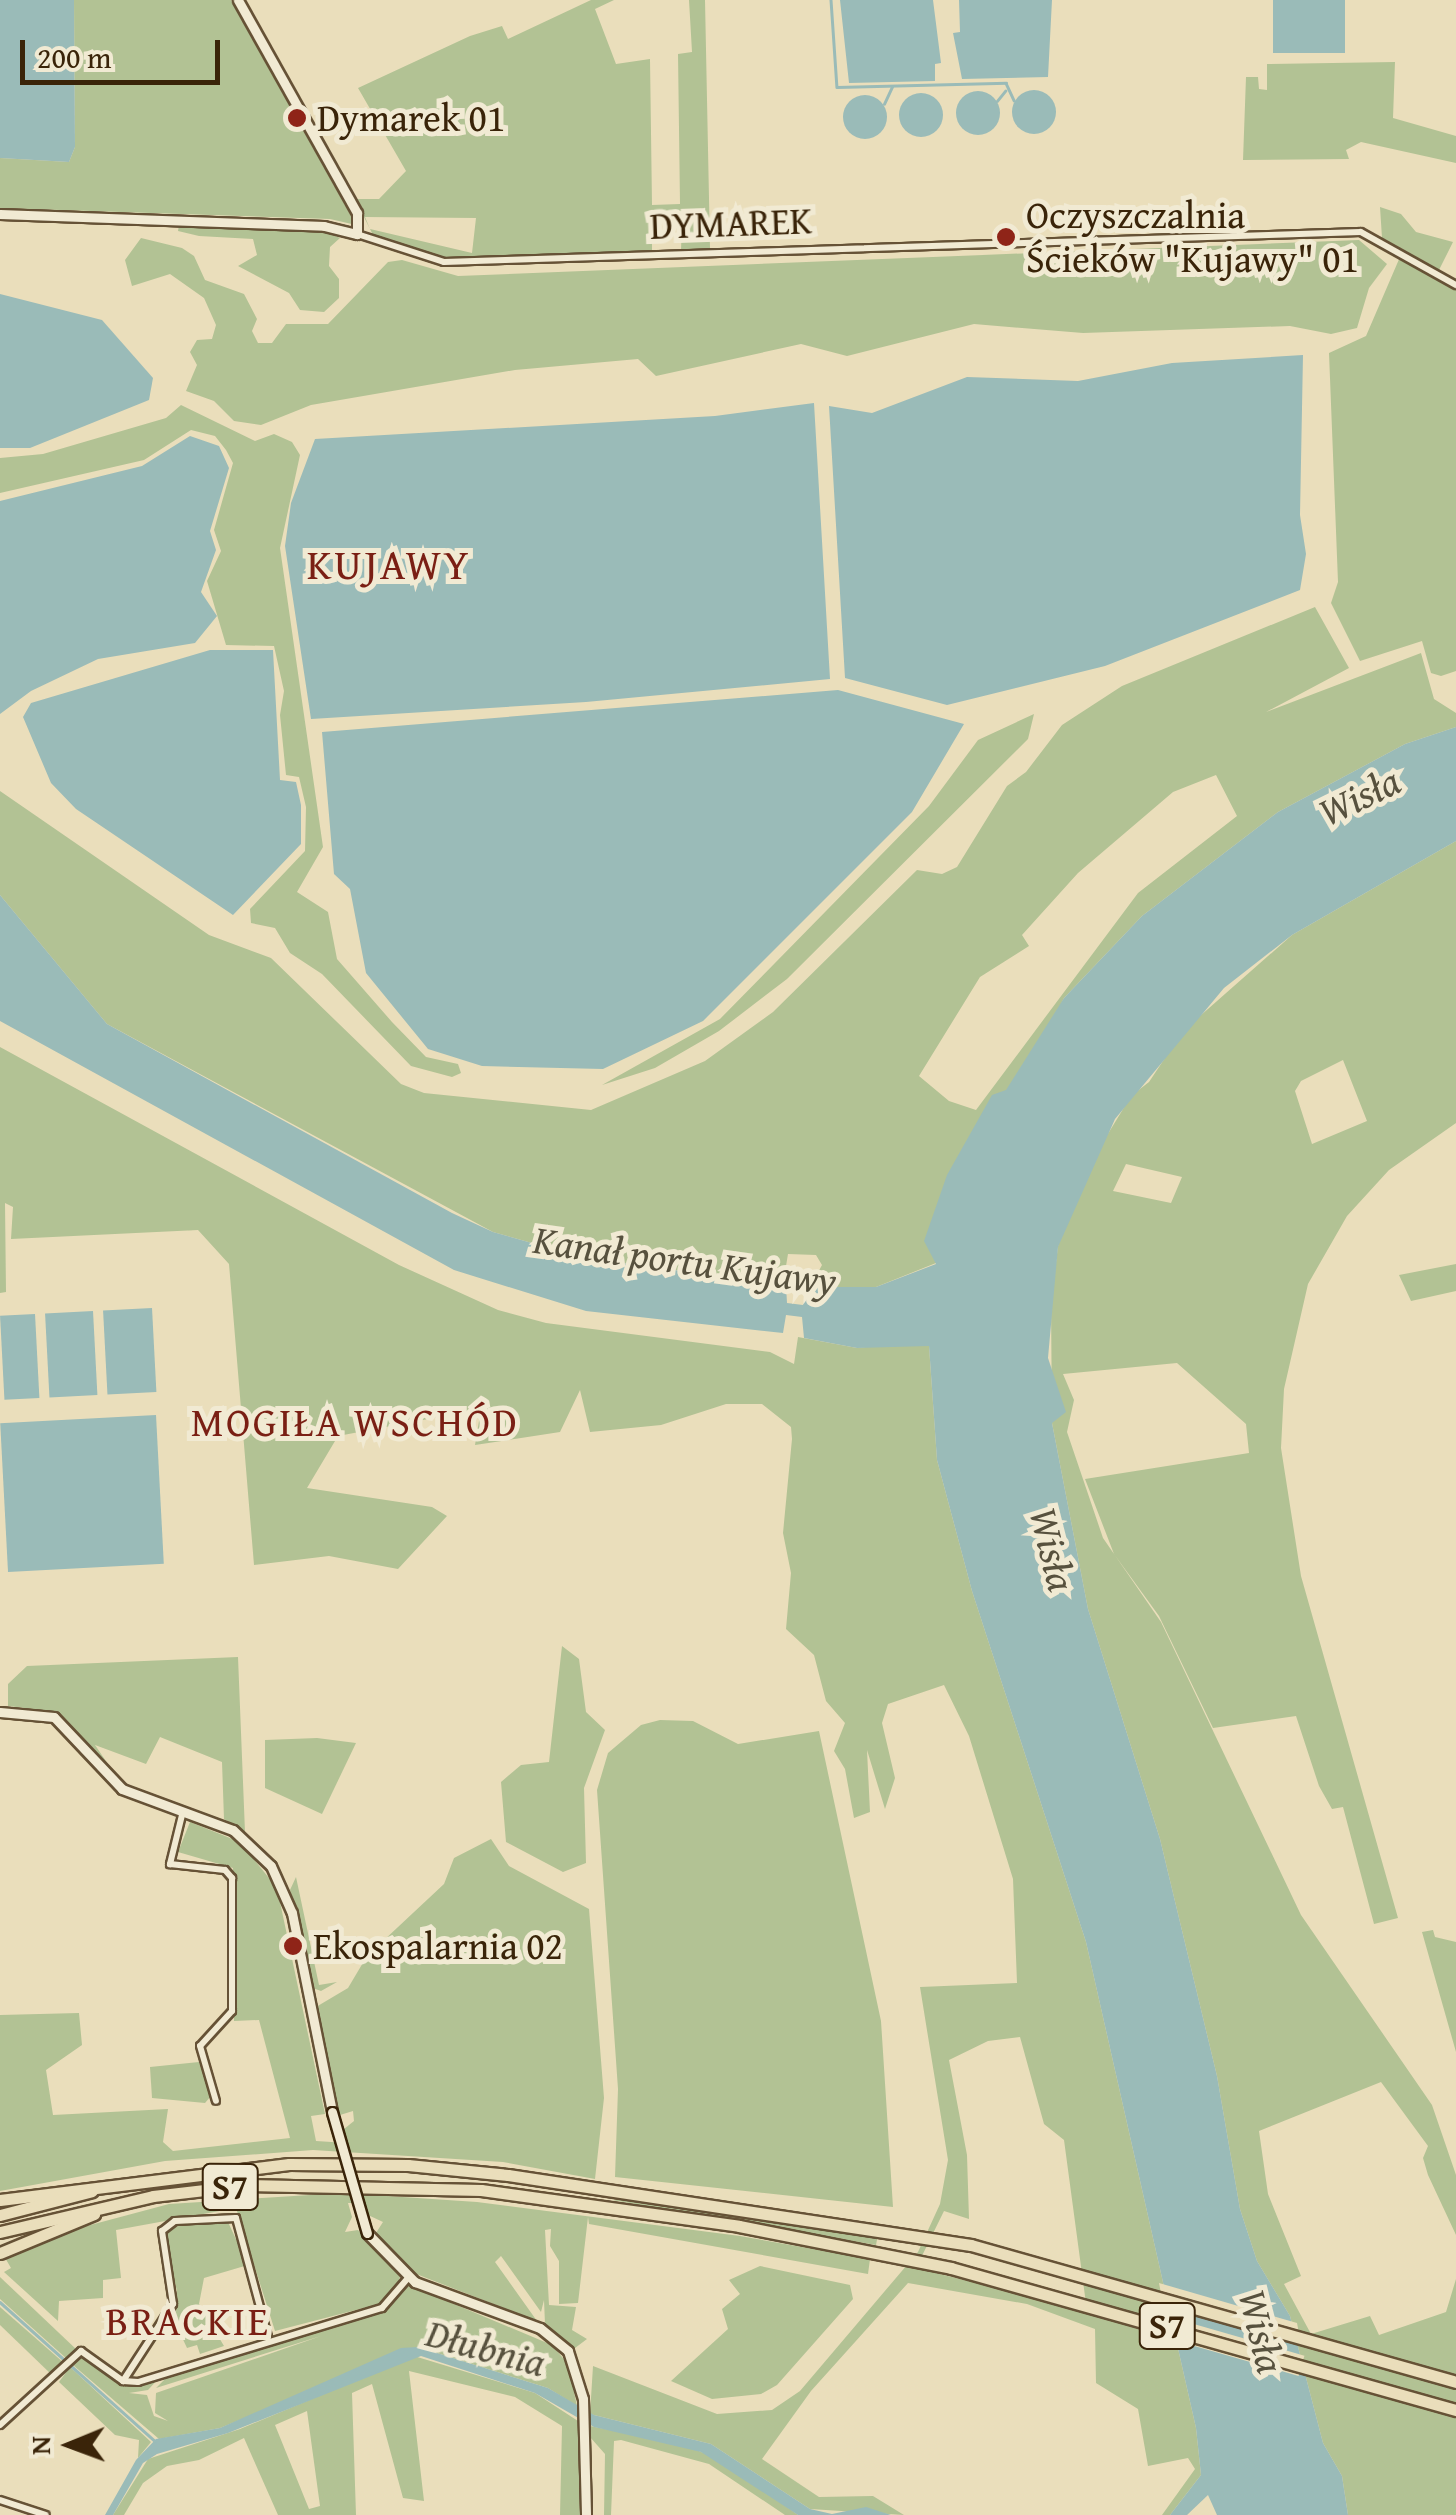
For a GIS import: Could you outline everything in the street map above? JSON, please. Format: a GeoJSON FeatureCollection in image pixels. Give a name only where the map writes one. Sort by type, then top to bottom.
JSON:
{"type":"FeatureCollection","features":[{"type":"Feature","properties":{"kind":"highway","name":"S7"},"geometry":{"type":"LineString","coordinates":[[0,2216],[130,2181],[289,2164],[408,2165],[879,2228],[1060,2267],[1456,2382]]}},
{"type":"Feature","properties":{"kind":"highway"},"geometry":{"type":"LineString","coordinates":[[0,2200],[130,2181]]}},
{"type":"Feature","properties":{"kind":"highway","name":"S7"},"geometry":{"type":"LineString","coordinates":[[0,2232],[126,2201],[246,2185],[418,2185],[682,2217],[875,2251],[1080,2300],[1456,2410]]}},
{"type":"Feature","properties":{"kind":"highway"},"geometry":{"type":"LineString","coordinates":[[0,2253],[126,2201]]}},
{"type":"Feature","properties":{"kind":"street"},"geometry":{"type":"LineString","coordinates":[[238,0],[357,214],[357,234]]}},
{"type":"Feature","properties":{"kind":"street","name":"DYMAREK"},"geometry":{"type":"LineString","coordinates":[[0,214],[324,226],[444,262],[1361,232],[1456,285]]}},
{"type":"Feature","properties":{"kind":"street"},"geometry":{"type":"LineString","coordinates":[[0,1712],[54,1717],[122,1790],[233,1830],[279,1879],[332,2112],[367,2232],[408,2278],[540,2328],[573,2360],[584,2403],[586,2515]]}},
{"type":"Feature","properties":{"kind":"street"},"geometry":{"type":"LineString","coordinates":[[183,1810],[170,1864],[222,1869],[232,1878],[232,2011],[200,2042],[216,2101]]}},
{"type":"Feature","properties":{"kind":"street"},"geometry":{"type":"LineString","coordinates":[[123,2381],[173,2304],[162,2231],[175,2221],[236,2218],[268,2337]]}},
{"type":"Feature","properties":{"kind":"street"},"geometry":{"type":"LineString","coordinates":[[0,2424],[60,2375],[79,2352],[123,2381],[149,2378],[268,2337],[382,2308],[408,2278]]}},
{"type":"Feature","properties":{"kind":"street"},"geometry":{"type":"LineString","coordinates":[[0,2500],[46,2515]]}},
{"type":"Feature","properties":{"kind":"green space"},"geometry":{"type":"Polygon","coordinates":[[[74,0],[231,0],[356,225],[330,219],[0,208],[0,158],[69,162],[75,147],[74,0]]]}},
{"type":"Feature","properties":{"kind":"green space"},"geometry":{"type":"Polygon","coordinates":[[[591,0],[614,0],[595,9],[616,64],[650,59],[652,205],[680,204],[678,54],[692,52],[689,0],[705,0],[710,248],[681,251],[682,219],[652,220],[652,251],[444,259],[374,237],[355,199],[379,199],[406,171],[358,88],[470,36],[502,26],[508,39],[591,0]],[[365,217],[370,229],[472,253],[476,218],[365,217]]]}},
{"type":"Feature","properties":{"kind":"green space"},"geometry":{"type":"Polygon","coordinates":[[[1395,62],[1393,118],[1456,136],[1456,163],[1361,142],[1346,150],[1349,159],[1243,160],[1246,77],[1258,77],[1259,89],[1267,90],[1267,64],[1395,62]]]}},
{"type":"Feature","properties":{"kind":"green space"},"geometry":{"type":"Polygon","coordinates":[[[1380,207],[1401,214],[1416,232],[1453,242],[1439,270],[1382,238],[1380,207]]]}},
{"type":"Feature","properties":{"kind":"green space"},"geometry":{"type":"Polygon","coordinates":[[[179,225],[322,230],[340,238],[330,247],[329,266],[339,279],[339,298],[324,312],[300,310],[289,293],[238,266],[257,255],[253,239],[199,236],[178,231],[179,225]]]}},
{"type":"Feature","properties":{"kind":"green space"},"geometry":{"type":"Polygon","coordinates":[[[141,238],[182,248],[194,256],[205,280],[244,294],[257,319],[252,331],[258,343],[272,343],[286,324],[328,324],[388,262],[402,260],[458,276],[1359,240],[1387,264],[1369,288],[1357,328],[1331,334],[1290,326],[1083,333],[974,324],[847,356],[801,344],[656,376],[638,359],[515,370],[311,405],[261,425],[234,421],[214,401],[186,391],[197,365],[190,352],[197,340],[212,339],[216,325],[204,298],[170,274],[132,286],[125,260],[141,238]]]}},
{"type":"Feature","properties":{"kind":"green space"},"geometry":{"type":"Polygon","coordinates":[[[1400,257],[1456,289],[1456,671],[1441,676],[1431,673],[1422,641],[1360,661],[1331,603],[1338,582],[1329,353],[1366,336],[1400,257]]]}},
{"type":"Feature","properties":{"kind":"green space"},"geometry":{"type":"Polygon","coordinates":[[[181,405],[255,441],[274,434],[292,442],[300,455],[280,548],[323,847],[297,892],[328,912],[337,959],[392,1022],[426,1057],[458,1064],[461,1073],[452,1077],[411,1066],[322,974],[290,953],[275,928],[251,923],[250,909],[305,851],[306,807],[299,777],[286,775],[280,715],[284,691],[274,646],[226,645],[207,581],[221,551],[214,530],[233,463],[226,450],[215,436],[191,430],[144,460],[0,493],[0,458],[43,454],[166,418],[181,405]]]}},
{"type":"Feature","properties":{"kind":"green space"},"geometry":{"type":"Polygon","coordinates":[[[1315,607],[1349,668],[1266,712],[1421,653],[1434,699],[1456,713],[1456,727],[1405,744],[1278,812],[1142,916],[1064,998],[936,1263],[876,1287],[810,1287],[822,1265],[816,1255],[788,1254],[783,1284],[585,1258],[493,1232],[107,1024],[0,895],[0,791],[209,935],[271,958],[401,1084],[424,1093],[591,1110],[705,1061],[773,1012],[917,870],[942,874],[957,867],[1007,786],[1026,772],[1062,725],[1122,686],[1315,607]],[[1216,775],[1173,792],[1078,873],[1022,935],[1029,946],[980,977],[919,1076],[949,1101],[976,1110],[1138,893],[1237,816],[1216,775]]]}},
{"type":"Feature","properties":{"kind":"green space"},"geometry":{"type":"Polygon","coordinates":[[[1034,714],[1028,739],[787,979],[719,1031],[655,1068],[602,1085],[720,1019],[929,806],[978,740],[1034,714]]]}},
{"type":"Feature","properties":{"kind":"green space"},"geometry":{"type":"Polygon","coordinates":[[[1456,841],[1456,1123],[1389,1170],[1347,1216],[1308,1284],[1284,1389],[1281,1448],[1301,1576],[1398,1918],[1374,1924],[1343,1807],[1332,1809],[1319,1786],[1296,1716],[1213,1728],[1159,1616],[1115,1555],[1161,1622],[1301,1915],[1432,2105],[1456,2175],[1456,2235],[1428,2175],[1423,2158],[1428,2146],[1381,2082],[1259,2131],[1268,2194],[1301,2276],[1284,2284],[1311,2334],[1370,2316],[1379,2335],[1446,2312],[1456,2279],[1456,2515],[1348,2515],[1342,2476],[1323,2443],[1290,2316],[1257,2261],[1240,2209],[1217,2076],[1160,1839],[1088,1609],[1052,1423],[1051,1304],[1058,1246],[1092,1160],[1131,1096],[1149,1082],[1183,1031],[1292,935],[1456,841]],[[1343,1060],[1301,1081],[1295,1091],[1312,1144],[1367,1121],[1343,1060]],[[1126,1164],[1113,1191],[1171,1203],[1182,1177],[1126,1164]],[[1177,1363],[1063,1374],[1074,1400],[1067,1432],[1103,1538],[1114,1554],[1085,1479],[1249,1453],[1246,1424],[1177,1363]]]}},
{"type":"Feature","properties":{"kind":"green space"},"geometry":{"type":"Polygon","coordinates":[[[0,1047],[399,1265],[498,1310],[546,1323],[770,1352],[794,1364],[798,1337],[857,1348],[923,1341],[929,1346],[937,1460],[972,1591],[1086,1942],[1196,2428],[1201,2475],[1170,2515],[1162,2515],[1195,2469],[1188,2458],[1148,2466],[1138,2409],[1096,2383],[1095,2329],[1027,2304],[908,2283],[811,2391],[762,2459],[819,2497],[873,2496],[904,2515],[810,2509],[711,2444],[590,2414],[593,2366],[717,2414],[772,2410],[800,2391],[918,2252],[940,2204],[948,2160],[920,1987],[1017,1983],[1013,1879],[969,1736],[944,1685],[888,1704],[882,1723],[895,1778],[885,1809],[867,1750],[870,1812],[854,1818],[845,1769],[834,1751],[845,1723],[826,1701],[814,1655],[786,1629],[791,1573],[783,1533],[791,1427],[762,1404],[726,1404],[661,1425],[590,1432],[580,1390],[560,1432],[475,1445],[481,1409],[338,1436],[307,1488],[432,1507],[447,1516],[398,1569],[329,1556],[254,1565],[229,1264],[198,1230],[11,1239],[13,1207],[5,1203],[6,1292],[0,1293],[0,1047]],[[1020,2037],[988,2041],[949,2060],[967,2155],[969,2219],[944,2211],[916,2268],[1087,2311],[1064,2140],[1044,2124],[1020,2037]]]}},
{"type":"Feature","properties":{"kind":"green space"},"geometry":{"type":"Polygon","coordinates":[[[1456,1264],[1456,1291],[1411,1301],[1399,1275],[1456,1264]]]}},
{"type":"Feature","properties":{"kind":"green space"},"geometry":{"type":"Polygon","coordinates":[[[562,1646],[579,1659],[586,1712],[605,1730],[584,1788],[586,1863],[563,1872],[506,1842],[501,1782],[521,1765],[549,1762],[562,1646]]]}},
{"type":"Feature","properties":{"kind":"green space"},"geometry":{"type":"Polygon","coordinates":[[[238,1657],[245,1832],[224,1819],[222,1762],[160,1737],[146,1764],[95,1745],[114,1773],[58,1712],[8,1706],[8,1684],[27,1666],[238,1657]]]}},
{"type":"Feature","properties":{"kind":"green space"},"geometry":{"type":"Polygon","coordinates":[[[660,1720],[693,1721],[738,1744],[819,1731],[881,2021],[893,2207],[615,2177],[618,2089],[597,1790],[608,1753],[641,1725],[660,1720]]]}},
{"type":"Feature","properties":{"kind":"green space"},"geometry":{"type":"Polygon","coordinates":[[[317,1738],[356,1743],[322,1814],[265,1788],[265,1740],[317,1738]]]}},
{"type":"Feature","properties":{"kind":"green space"},"geometry":{"type":"Polygon","coordinates":[[[190,1822],[240,1842],[277,1888],[325,2114],[311,2116],[316,2141],[347,2143],[344,2129],[354,2121],[353,2111],[340,2115],[336,2109],[316,2007],[348,1988],[367,1956],[444,1884],[454,1858],[491,1839],[509,1866],[589,1909],[604,2098],[595,2179],[503,2162],[313,2150],[165,2161],[0,2191],[0,2015],[79,2013],[82,2045],[46,2070],[53,2115],[168,2109],[163,2142],[173,2151],[290,2138],[259,2020],[234,2021],[233,1868],[178,1852],[190,1822]]]}},
{"type":"Feature","properties":{"kind":"green space"},"geometry":{"type":"Polygon","coordinates":[[[296,1877],[319,1985],[337,1982],[321,1991],[310,1987],[290,1890],[296,1877]]]}},
{"type":"Feature","properties":{"kind":"green space"},"geometry":{"type":"Polygon","coordinates":[[[1433,1930],[1435,1937],[1456,1942],[1456,2052],[1422,1932],[1433,1930]]]}},
{"type":"Feature","properties":{"kind":"green space"},"geometry":{"type":"Polygon","coordinates":[[[199,2062],[211,2096],[205,2103],[152,2098],[150,2067],[199,2062]]]}},
{"type":"Feature","properties":{"kind":"green space"},"geometry":{"type":"Polygon","coordinates":[[[342,2193],[477,2202],[740,2236],[870,2259],[868,2274],[589,2224],[588,2217],[578,2303],[559,2304],[559,2261],[550,2246],[551,2229],[545,2230],[549,2305],[576,2307],[572,2330],[587,2339],[575,2348],[545,2324],[544,2300],[541,2312],[501,2256],[495,2262],[537,2321],[406,2270],[374,2236],[383,2222],[368,2215],[363,2203],[348,2203],[352,2217],[345,2232],[358,2230],[400,2277],[397,2288],[379,2304],[275,2331],[236,2208],[116,2230],[121,2278],[103,2280],[103,2298],[59,2301],[58,2321],[4,2272],[11,2268],[4,2256],[53,2235],[169,2204],[342,2193]]]}},
{"type":"Feature","properties":{"kind":"green space"},"geometry":{"type":"Polygon","coordinates":[[[612,2200],[878,2234],[876,2245],[612,2200]]]}},
{"type":"Feature","properties":{"kind":"green space"},"geometry":{"type":"Polygon","coordinates":[[[228,2222],[248,2265],[204,2278],[199,2304],[224,2346],[200,2354],[197,2345],[187,2348],[172,2316],[177,2291],[164,2238],[168,2226],[228,2222]]]}},
{"type":"Feature","properties":{"kind":"green space"},"geometry":{"type":"Polygon","coordinates":[[[760,2266],[850,2285],[853,2299],[777,2385],[761,2394],[712,2399],[671,2381],[728,2329],[722,2309],[740,2294],[729,2280],[760,2266]]]}},
{"type":"Feature","properties":{"kind":"green space"},"geometry":{"type":"Polygon","coordinates":[[[0,2277],[77,2350],[67,2359],[0,2299],[0,2277]]]}},
{"type":"Feature","properties":{"kind":"green space"},"geometry":{"type":"Polygon","coordinates":[[[409,2285],[552,2345],[568,2364],[577,2406],[548,2388],[418,2347],[220,2428],[159,2439],[73,2365],[82,2354],[129,2385],[160,2377],[148,2390],[129,2393],[147,2395],[154,2416],[168,2421],[155,2413],[156,2393],[321,2336],[156,2388],[170,2374],[385,2311],[409,2285]]]}},
{"type":"Feature","properties":{"kind":"green space"},"geometry":{"type":"Polygon","coordinates":[[[0,2307],[64,2363],[53,2376],[0,2325],[0,2307]]]}},
{"type":"Feature","properties":{"kind":"green space"},"geometry":{"type":"Polygon","coordinates":[[[414,2356],[535,2393],[578,2421],[580,2515],[560,2515],[562,2426],[515,2397],[409,2371],[424,2501],[403,2498],[372,2384],[352,2393],[356,2515],[278,2515],[244,2438],[199,2460],[167,2466],[143,2483],[124,2515],[113,2515],[148,2459],[240,2429],[414,2356]],[[307,2411],[275,2425],[309,2509],[320,2506],[307,2411]]]}},
{"type":"Feature","properties":{"kind":"green space"},"geometry":{"type":"Polygon","coordinates":[[[70,2367],[151,2442],[138,2458],[139,2440],[115,2435],[59,2382],[70,2367]]]}},
{"type":"Feature","properties":{"kind":"green space"},"geometry":{"type":"Polygon","coordinates":[[[590,2426],[684,2445],[721,2460],[798,2515],[785,2515],[709,2464],[621,2440],[614,2441],[611,2515],[604,2515],[605,2454],[590,2437],[590,2426]]]}},
{"type":"Feature","properties":{"kind":"water"},"geometry":{"type":"Polygon","coordinates":[[[0,0],[74,0],[75,147],[69,162],[0,158],[0,0]]]}},
{"type":"Feature","properties":{"kind":"water"},"geometry":{"type":"Polygon","coordinates":[[[840,0],[933,0],[941,63],[935,64],[935,81],[849,83],[840,0]]]}},
{"type":"Feature","properties":{"kind":"water"},"geometry":{"type":"Polygon","coordinates":[[[959,0],[1052,0],[1048,77],[962,79],[953,33],[960,32],[959,0]]]}},
{"type":"Feature","properties":{"kind":"water"},"geometry":{"type":"Polygon","coordinates":[[[1273,0],[1345,0],[1345,53],[1273,53],[1273,0]]]}},
{"type":"Feature","properties":{"kind":"water"},"geometry":{"type":"Polygon","coordinates":[[[1034,90],[1050,96],[1056,112],[1050,128],[1034,134],[1018,128],[1012,112],[1018,96],[1034,90]]]}},
{"type":"Feature","properties":{"kind":"water"},"geometry":{"type":"Polygon","coordinates":[[[978,91],[994,97],[1000,113],[994,129],[978,135],[962,129],[956,113],[962,97],[978,91]]]}},
{"type":"Feature","properties":{"kind":"water"},"geometry":{"type":"Polygon","coordinates":[[[921,93],[937,99],[943,115],[937,131],[921,137],[905,131],[899,115],[905,99],[921,93]]]}},
{"type":"Feature","properties":{"kind":"water"},"geometry":{"type":"Polygon","coordinates":[[[865,95],[881,101],[887,117],[881,133],[865,139],[849,133],[843,117],[849,101],[865,95]]]}},
{"type":"Feature","properties":{"kind":"water"},"geometry":{"type":"Polygon","coordinates":[[[0,294],[102,320],[153,378],[149,400],[30,448],[0,448],[0,294]]]}},
{"type":"Feature","properties":{"kind":"water"},"geometry":{"type":"Polygon","coordinates":[[[1303,355],[1300,515],[1306,554],[1300,590],[1105,666],[947,705],[845,678],[829,406],[872,413],[967,377],[1078,381],[1172,363],[1303,355]]]}},
{"type":"Feature","properties":{"kind":"water"},"geometry":{"type":"Polygon","coordinates":[[[814,403],[830,679],[586,702],[311,719],[285,546],[291,503],[315,439],[715,416],[814,403]]]}},
{"type":"Feature","properties":{"kind":"water"},"geometry":{"type":"Polygon","coordinates":[[[190,436],[219,446],[229,468],[210,531],[216,550],[201,592],[217,616],[195,643],[98,659],[31,691],[0,714],[0,501],[142,466],[190,436]]]}},
{"type":"Feature","properties":{"kind":"water"},"geometry":{"type":"Polygon","coordinates":[[[210,650],[273,650],[280,780],[296,782],[301,805],[301,844],[233,915],[76,809],[51,783],[23,717],[31,703],[210,650]]]}},
{"type":"Feature","properties":{"kind":"water"},"geometry":{"type":"Polygon","coordinates":[[[838,690],[964,724],[912,812],[703,1021],[603,1069],[482,1066],[428,1049],[366,973],[350,889],[334,874],[322,732],[838,690]]]}},
{"type":"Feature","properties":{"kind":"water","name":"Wisła"},"geometry":{"type":"Polygon","coordinates":[[[1456,727],[1456,841],[1292,935],[1224,988],[1115,1119],[1058,1247],[1048,1358],[1066,1412],[1052,1423],[1088,1609],[1160,1839],[1217,2076],[1240,2209],[1257,2261],[1290,2316],[1323,2443],[1342,2476],[1348,2515],[1217,2515],[1208,2495],[1187,2515],[1170,2515],[1201,2475],[1196,2428],[1086,1942],[972,1591],[937,1460],[929,1346],[857,1348],[804,1338],[802,1317],[786,1315],[783,1333],[586,1311],[454,1270],[0,1021],[0,895],[107,1024],[452,1213],[493,1232],[585,1258],[786,1285],[787,1303],[803,1305],[810,1287],[876,1287],[936,1264],[924,1241],[947,1175],[992,1095],[1006,1090],[1064,998],[1142,916],[1278,812],[1405,744],[1456,727]]]}},
{"type":"Feature","properties":{"kind":"water"},"geometry":{"type":"Polygon","coordinates":[[[152,1308],[156,1392],[107,1394],[103,1311],[152,1308]]]}},
{"type":"Feature","properties":{"kind":"water"},"geometry":{"type":"Polygon","coordinates":[[[93,1311],[97,1395],[49,1397],[45,1314],[93,1311]]]}},
{"type":"Feature","properties":{"kind":"water"},"geometry":{"type":"Polygon","coordinates":[[[35,1314],[39,1398],[4,1400],[0,1316],[35,1314]]]}},
{"type":"Feature","properties":{"kind":"water"},"geometry":{"type":"Polygon","coordinates":[[[156,1415],[164,1564],[8,1572],[0,1423],[156,1415]]]}},
{"type":"Feature","properties":{"kind":"water"},"geometry":{"type":"Polygon","coordinates":[[[418,2347],[548,2388],[594,2415],[711,2444],[810,2509],[832,2514],[866,2507],[891,2515],[798,2515],[701,2452],[594,2427],[535,2393],[421,2356],[228,2433],[157,2454],[143,2463],[113,2515],[105,2515],[136,2460],[156,2439],[220,2428],[401,2348],[418,2347]]]}},
{"type":"Feature","properties":{"kind":"pier"},"geometry":{"type":"Polygon","coordinates":[[[1159,2283],[1297,2323],[1301,2345],[1163,2304],[1159,2283]]]}},
{"type":"Feature","properties":{"kind":"pier"},"geometry":{"type":"Polygon","coordinates":[[[1166,2316],[1304,2356],[1299,2376],[1160,2336],[1166,2316]]]}},
{"type":"Feature","properties":{"kind":"waterway"},"geometry":{"type":"LineString","coordinates":[[831,0],[837,87],[1006,83],[1014,100]]}},
{"type":"Feature","properties":{"kind":"waterway"},"geometry":{"type":"LineString","coordinates":[[884,104],[892,87]]}},
{"type":"Feature","properties":{"kind":"waterway"},"geometry":{"type":"LineString","coordinates":[[997,101],[1005,91]]}},
{"type":"Feature","properties":{"kind":"waterway"},"geometry":{"type":"LineString","coordinates":[[0,2302],[155,2441]]}},
{"type":"Feature","properties":{"kind":"place","name":"Dymarek 01"},"geometry":{"type":"Point","coordinates":[297,118]}},
{"type":"Feature","properties":{"kind":"place","name":"Oczyszczalnia Ścieków \"Kujawy\" 01"},"geometry":{"type":"Point","coordinates":[1006,237]}},
{"type":"Feature","properties":{"kind":"place","name":"Ekospalarnia 02"},"geometry":{"type":"Point","coordinates":[293,1946]}},
{"type":"Feature","properties":{"kind":"district","name":"KUJAWY"},"geometry":{"type":"Point","coordinates":[389,564]}},
{"type":"Feature","properties":{"kind":"district","name":"MOGIŁA WSCHÓD"},"geometry":{"type":"Point","coordinates":[355,1422]}},
{"type":"Feature","properties":{"kind":"district","name":"BRACKIE"},"geometry":{"type":"Point","coordinates":[188,2321]}},
{"type":"Feature","properties":{"kind":"water label","name":"Kanał portu Kujawy"},"geometry":{"type":"Point","coordinates":[685,1260]}},
{"type":"Feature","properties":{"kind":"water label","name":"Dłubnia"},"geometry":{"type":"Point","coordinates":[486,2347]}}]}
